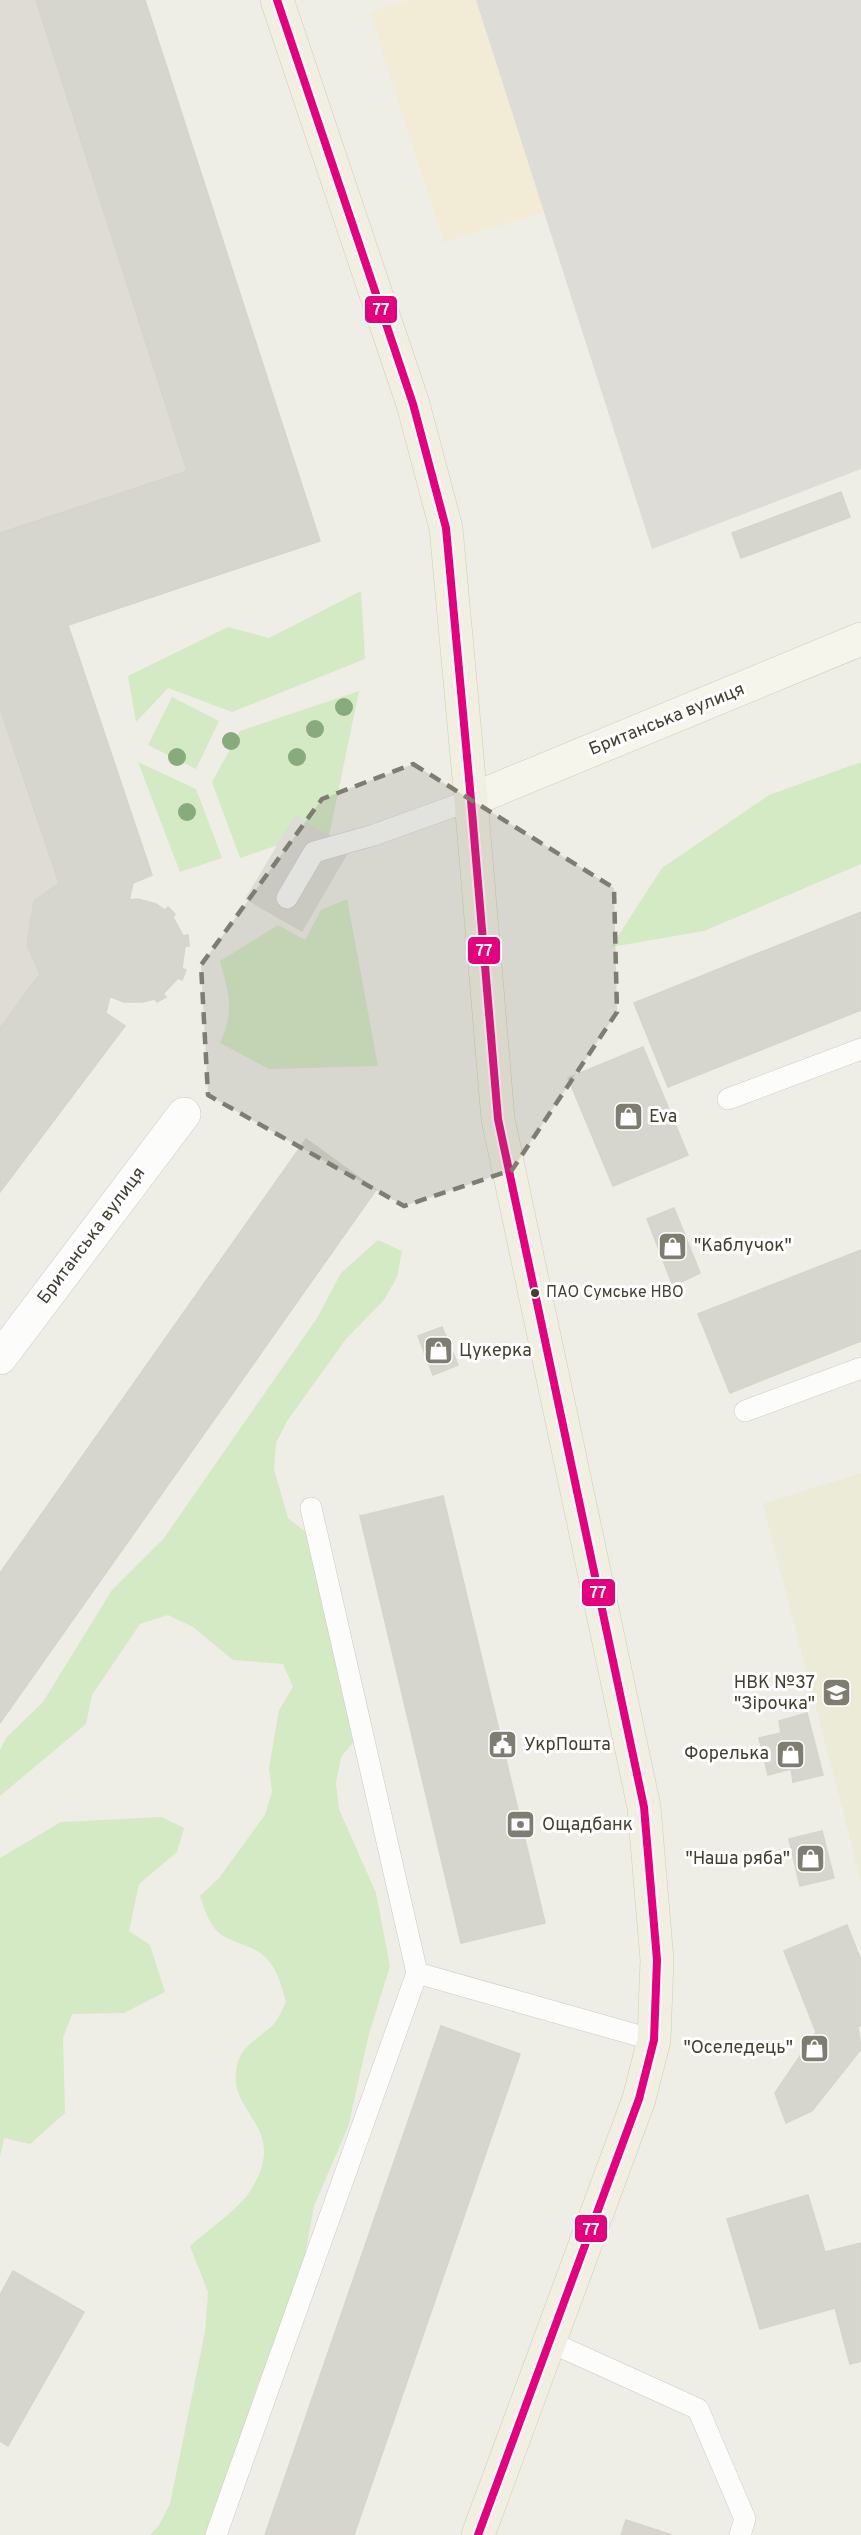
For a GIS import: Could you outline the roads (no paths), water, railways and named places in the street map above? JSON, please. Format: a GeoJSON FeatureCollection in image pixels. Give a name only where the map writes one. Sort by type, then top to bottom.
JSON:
{"type":"FeatureCollection","features":[{"type":"Feature","properties":{"kind":"main road"},"geometry":{"type":"LineString","coordinates":[[278,0],[412,404],[446,528],[498,1119],[644,1807],[657,1960],[654,2040],[639,2099],[478,2535]]}},
{"type":"Feature","properties":{"kind":"main road","name":"Британська вулиця"},"geometry":{"type":"LineString","coordinates":[[471,800],[861,639]]}},
{"type":"Feature","properties":{"kind":"street","name":"Британська вулиця"},"geometry":{"type":"LineString","coordinates":[[0,1358],[184,1114]]}},
{"type":"Feature","properties":{"kind":"lane"},"geometry":{"type":"LineString","coordinates":[[286,898],[314,852],[374,835],[471,800]]}},
{"type":"Feature","properties":{"kind":"lane"},"geometry":{"type":"LineString","coordinates":[[728,1099],[861,1049]]}},
{"type":"Feature","properties":{"kind":"lane"},"geometry":{"type":"LineString","coordinates":[[745,1411],[861,1368]]}},
{"type":"Feature","properties":{"kind":"lane"},"geometry":{"type":"LineString","coordinates":[[216,2535],[417,1973],[311,1508]]}},
{"type":"Feature","properties":{"kind":"lane"},"geometry":{"type":"LineString","coordinates":[[417,1973],[654,2040]]}},
{"type":"Feature","properties":{"kind":"lane"},"geometry":{"type":"LineString","coordinates":[[549,2342],[698,2409],[745,2530]]}},
{"type":"Feature","properties":{"kind":"place","name":"Eva"},"geometry":{"type":"Point","coordinates":[628,1117]}},
{"type":"Feature","properties":{"kind":"place","name":"\"Каблучок\""},"geometry":{"type":"Point","coordinates":[673,1246]}},
{"type":"Feature","properties":{"kind":"place","name":"ПАО Сумське НВО"},"geometry":{"type":"Point","coordinates":[535,1293]}},
{"type":"Feature","properties":{"kind":"place","name":"Цукерка"},"geometry":{"type":"Point","coordinates":[438,1351]}},
{"type":"Feature","properties":{"kind":"place","name":"НВК №37 \"Зірочка\""},"geometry":{"type":"Point","coordinates":[836,1693]}},
{"type":"Feature","properties":{"kind":"place","name":"УкрПошта"},"geometry":{"type":"Point","coordinates":[503,1745]}},
{"type":"Feature","properties":{"kind":"place","name":"Форелька"},"geometry":{"type":"Point","coordinates":[790,1754]}},
{"type":"Feature","properties":{"kind":"place","name":"Ощадбанк"},"geometry":{"type":"Point","coordinates":[521,1825]}},
{"type":"Feature","properties":{"kind":"place","name":"\"Наша ряба\""},"geometry":{"type":"Point","coordinates":[811,1859]}},
{"type":"Feature","properties":{"kind":"place","name":"\"Оселедець\""},"geometry":{"type":"Point","coordinates":[814,2048]}}]}
